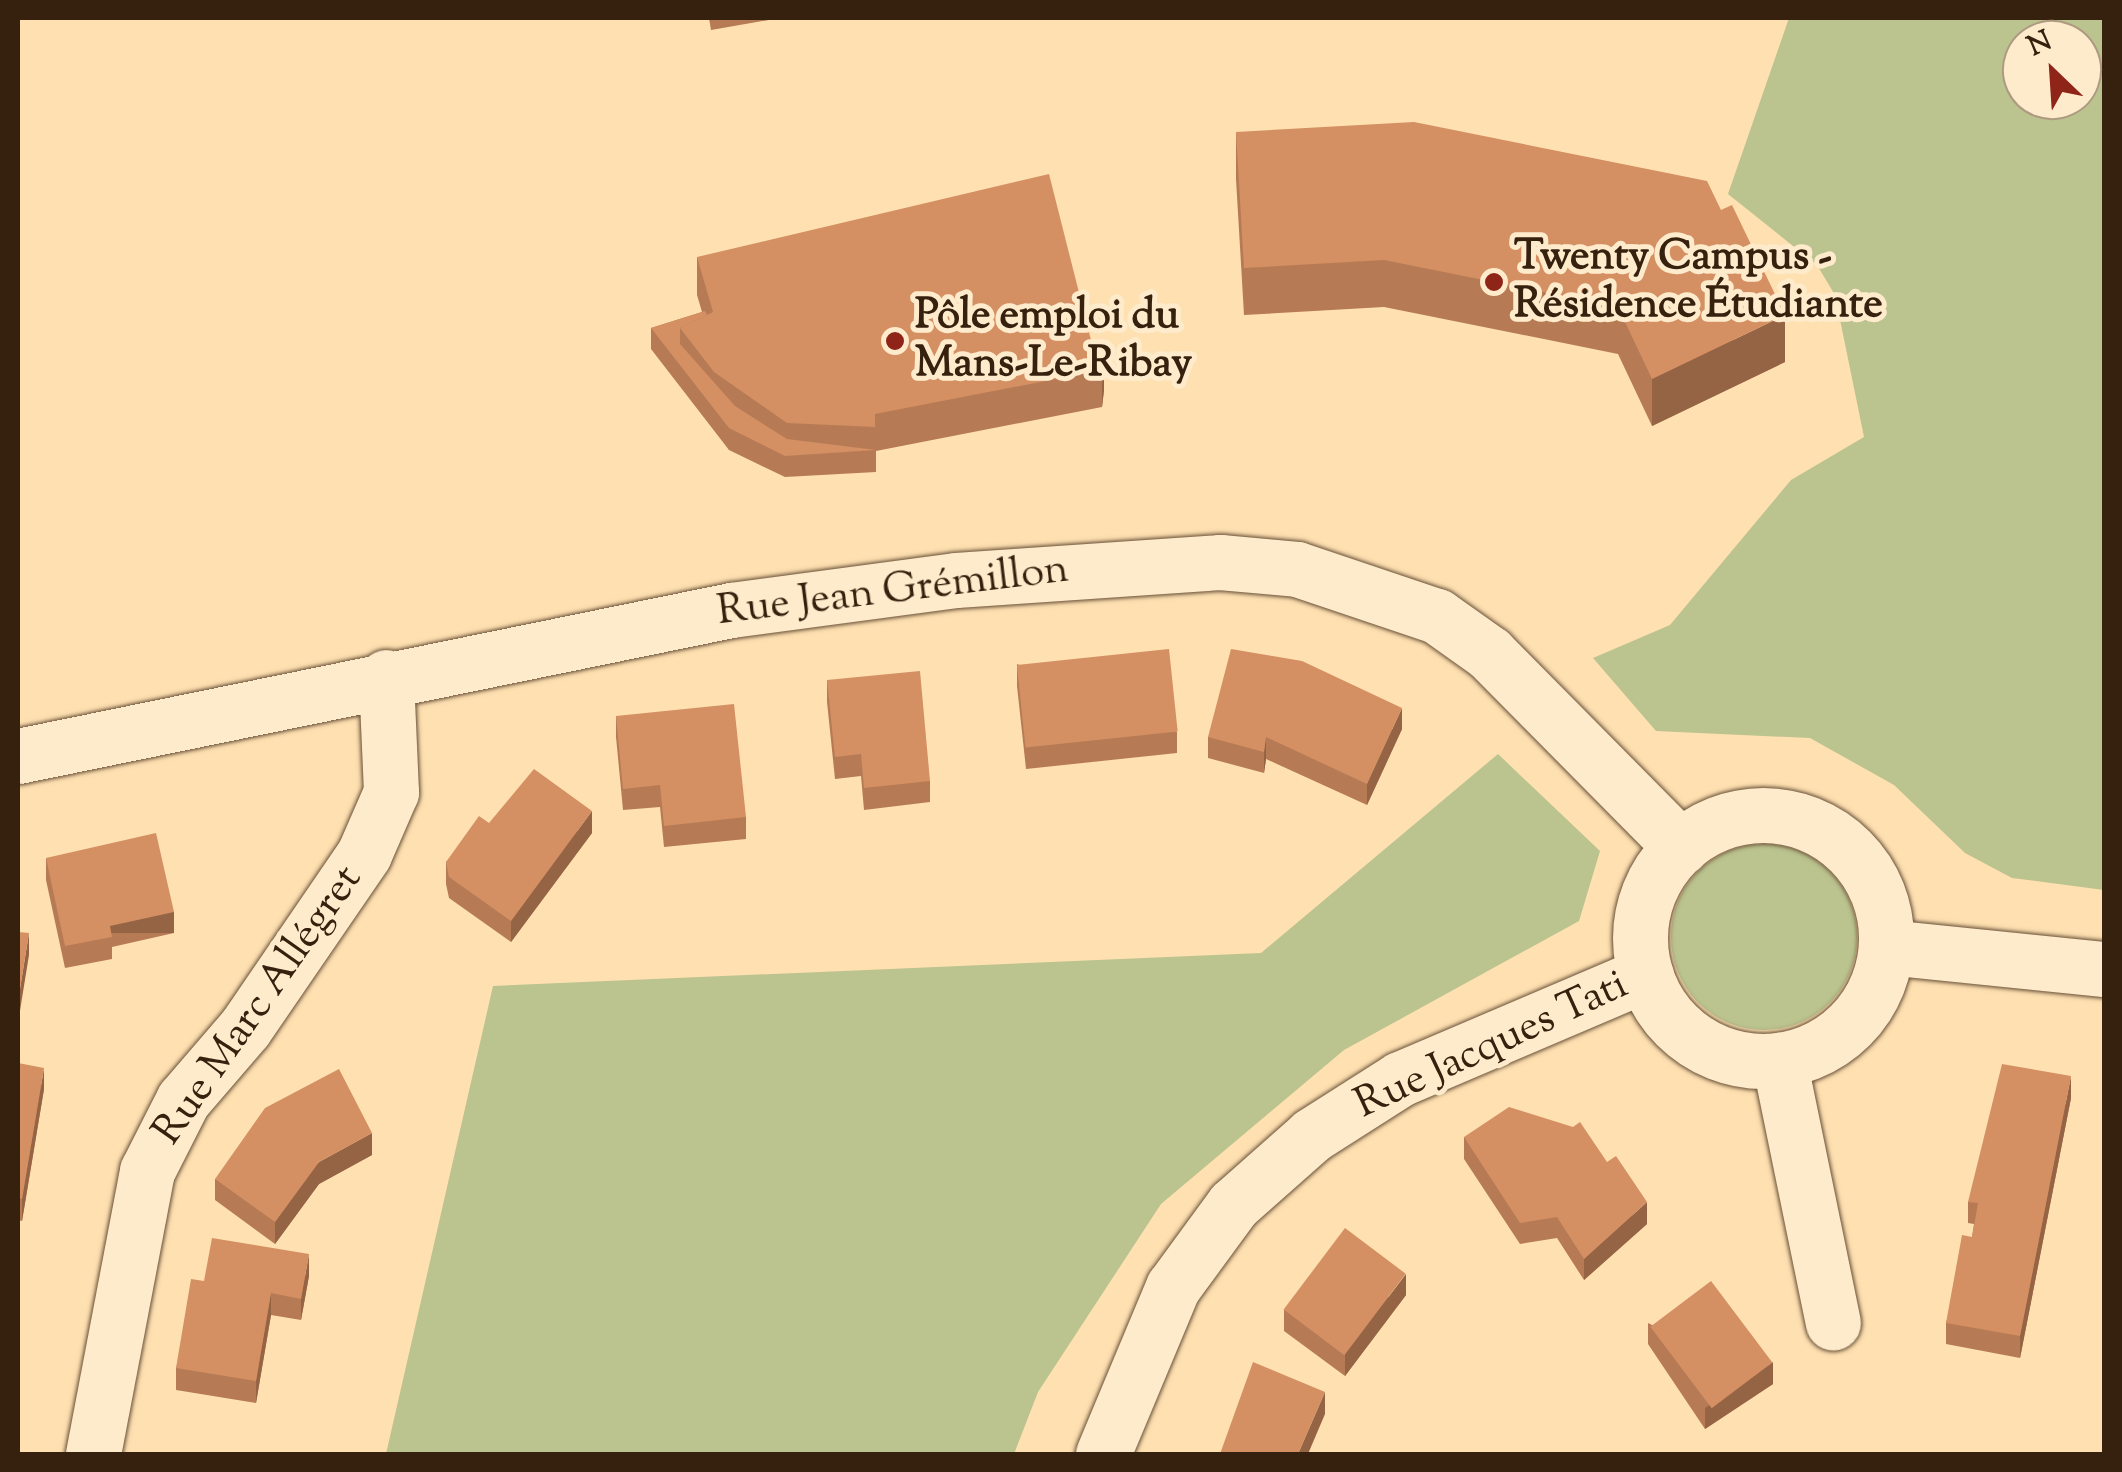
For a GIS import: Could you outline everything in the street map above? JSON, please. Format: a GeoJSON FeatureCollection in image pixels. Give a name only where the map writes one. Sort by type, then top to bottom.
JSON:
{"type":"FeatureCollection","features":[{"type":"Feature","properties":{"kind":"street","name":"Rue Jean Grémillon"},"geometry":{"type":"LineString","coordinates":[[18,756],[386,677],[730,610],[956,580],[1142,564],[1297,569],[1378,590],[1489,652],[1681,847]]}},
{"type":"Feature","properties":{"kind":"street","name":"Rue Marc Allégret"},"geometry":{"type":"LineString","coordinates":[[93,1454],[147,1171],[183,1100],[245,1028],[364,854],[391,792],[386,677]]}},
{"type":"Feature","properties":{"kind":"street"},"geometry":{"type":"LineString","coordinates":[[1754,815],[1818,828],[1874,884],[1886,947],[1874,990],[1847,1028],[1779,1060],[1736,1058],[1697,1041],[1665,1012],[1646,974],[1643,912],[1681,847],[1754,815]]}},
{"type":"Feature","properties":{"kind":"street"},"geometry":{"type":"LineString","coordinates":[[1886,947],[2104,969]]}},
{"type":"Feature","properties":{"kind":"street","name":"Rue Jacques Tati"},"geometry":{"type":"LineString","coordinates":[[1103,1454],[1174,1287],[1260,1181],[1400,1079],[1646,974]]}},
{"type":"Feature","properties":{"kind":"street"},"geometry":{"type":"LineString","coordinates":[[1779,1060],[1833,1322]]}},
{"type":"Feature","properties":{"kind":"green space"},"geometry":{"type":"Polygon","coordinates":[[[1789,18],[2104,18],[2104,890],[2012,878],[1965,853],[1894,785],[1810,738],[1656,731],[1593,658],[1670,625],[1791,480],[1864,437],[1835,295],[1817,265],[1728,194],[1789,18]]]}},
{"type":"Feature","properties":{"kind":"green space"},"geometry":{"type":"Polygon","coordinates":[[[1498,754],[1600,851],[1579,921],[1344,1050],[1161,1204],[1038,1392],[1014,1454],[386,1454],[493,986],[1261,953],[1498,754]]]}},
{"type":"Feature","properties":{"kind":"green space"},"geometry":{"type":"Polygon","coordinates":[[[1764,844],[1799,851],[1830,871],[1850,902],[1857,937],[1850,972],[1830,1003],[1799,1023],[1764,1030],[1729,1023],[1698,1003],[1678,972],[1671,937],[1678,902],[1698,871],[1729,851],[1764,844]]]}},
{"type":"Feature","properties":{"kind":"building","name":"Twenty Campus - Résidence Étudiante"},"geometry":{"type":"Polygon","coordinates":[[[1414,122],[1707,181],[1721,210],[1732,205],[1785,315],[1652,379],[1618,307],[1384,260],[1244,268],[1236,132],[1414,122]]]}},
{"type":"Feature","properties":{"kind":"building","name":"Pôle emploi du Mans-Le-Ribay"},"geometry":{"type":"Polygon","coordinates":[[[1049,174],[1091,340],[1104,352],[1102,370],[875,414],[875,427],[787,423],[714,372],[680,328],[713,312],[697,257],[1049,174]]]}},
{"type":"Feature","properties":{"kind":"building"},"geometry":{"type":"Polygon","coordinates":[[[705,311],[707,315],[680,328],[680,344],[735,406],[787,439],[876,450],[785,456],[729,428],[651,328],[705,311]]]}},
{"type":"Feature","properties":{"kind":"building"},"geometry":{"type":"Polygon","coordinates":[[[1169,649],[1178,732],[1026,748],[1017,665],[1169,649]]]}},
{"type":"Feature","properties":{"kind":"building"},"geometry":{"type":"Polygon","coordinates":[[[1231,649],[1302,661],[1402,708],[1367,784],[1266,737],[1264,752],[1208,737],[1231,649]]]}},
{"type":"Feature","properties":{"kind":"building"},"geometry":{"type":"Polygon","coordinates":[[[920,671],[930,781],[864,788],[861,754],[835,757],[827,680],[920,671]]]}},
{"type":"Feature","properties":{"kind":"building"},"geometry":{"type":"Polygon","coordinates":[[[734,704],[746,817],[664,826],[660,785],[623,789],[616,716],[734,704]]]}},
{"type":"Feature","properties":{"kind":"building"},"geometry":{"type":"Polygon","coordinates":[[[534,769],[592,811],[511,921],[449,877],[446,862],[479,816],[489,823],[534,769]]]}},
{"type":"Feature","properties":{"kind":"building"},"geometry":{"type":"Polygon","coordinates":[[[156,833],[174,912],[110,926],[112,937],[65,946],[46,858],[156,833]]]}},
{"type":"Feature","properties":{"kind":"building"},"geometry":{"type":"Polygon","coordinates":[[[18,932],[29,933],[18,1001],[18,932]]]}},
{"type":"Feature","properties":{"kind":"building"},"geometry":{"type":"Polygon","coordinates":[[[18,1063],[44,1068],[22,1199],[18,1198],[18,1063]]]}},
{"type":"Feature","properties":{"kind":"building"},"geometry":{"type":"Polygon","coordinates":[[[2002,1064],[2071,1076],[2020,1336],[1946,1323],[1962,1235],[1972,1237],[1978,1203],[1968,1202],[2002,1064]]]}},
{"type":"Feature","properties":{"kind":"building"},"geometry":{"type":"Polygon","coordinates":[[[339,1069],[372,1133],[319,1162],[275,1222],[215,1179],[265,1108],[339,1069]]]}},
{"type":"Feature","properties":{"kind":"building"},"geometry":{"type":"Polygon","coordinates":[[[1509,1107],[1573,1127],[1580,1122],[1607,1162],[1616,1156],[1647,1202],[1584,1259],[1557,1217],[1520,1223],[1464,1137],[1509,1107]]]}},
{"type":"Feature","properties":{"kind":"building"},"geometry":{"type":"Polygon","coordinates":[[[1345,1228],[1406,1274],[1344,1355],[1284,1309],[1345,1228]]]}},
{"type":"Feature","properties":{"kind":"building"},"geometry":{"type":"Polygon","coordinates":[[[212,1238],[309,1254],[301,1299],[271,1293],[256,1381],[176,1368],[191,1279],[204,1281],[212,1238]]]}},
{"type":"Feature","properties":{"kind":"building"},"geometry":{"type":"Polygon","coordinates":[[[1711,1281],[1772,1362],[1712,1408],[1650,1327],[1711,1281]]]}},
{"type":"Feature","properties":{"kind":"building"},"geometry":{"type":"Polygon","coordinates":[[[1253,1362],[1325,1392],[1298,1454],[1220,1454],[1253,1362]]]}},
{"type":"Feature","properties":{"kind":"place","name":"Twenty Campus - Résidence Étudiante"},"geometry":{"type":"Point","coordinates":[1494,282]}},
{"type":"Feature","properties":{"kind":"place","name":"Pôle emploi du Mans-Le-Ribay"},"geometry":{"type":"Point","coordinates":[895,341]}}]}
